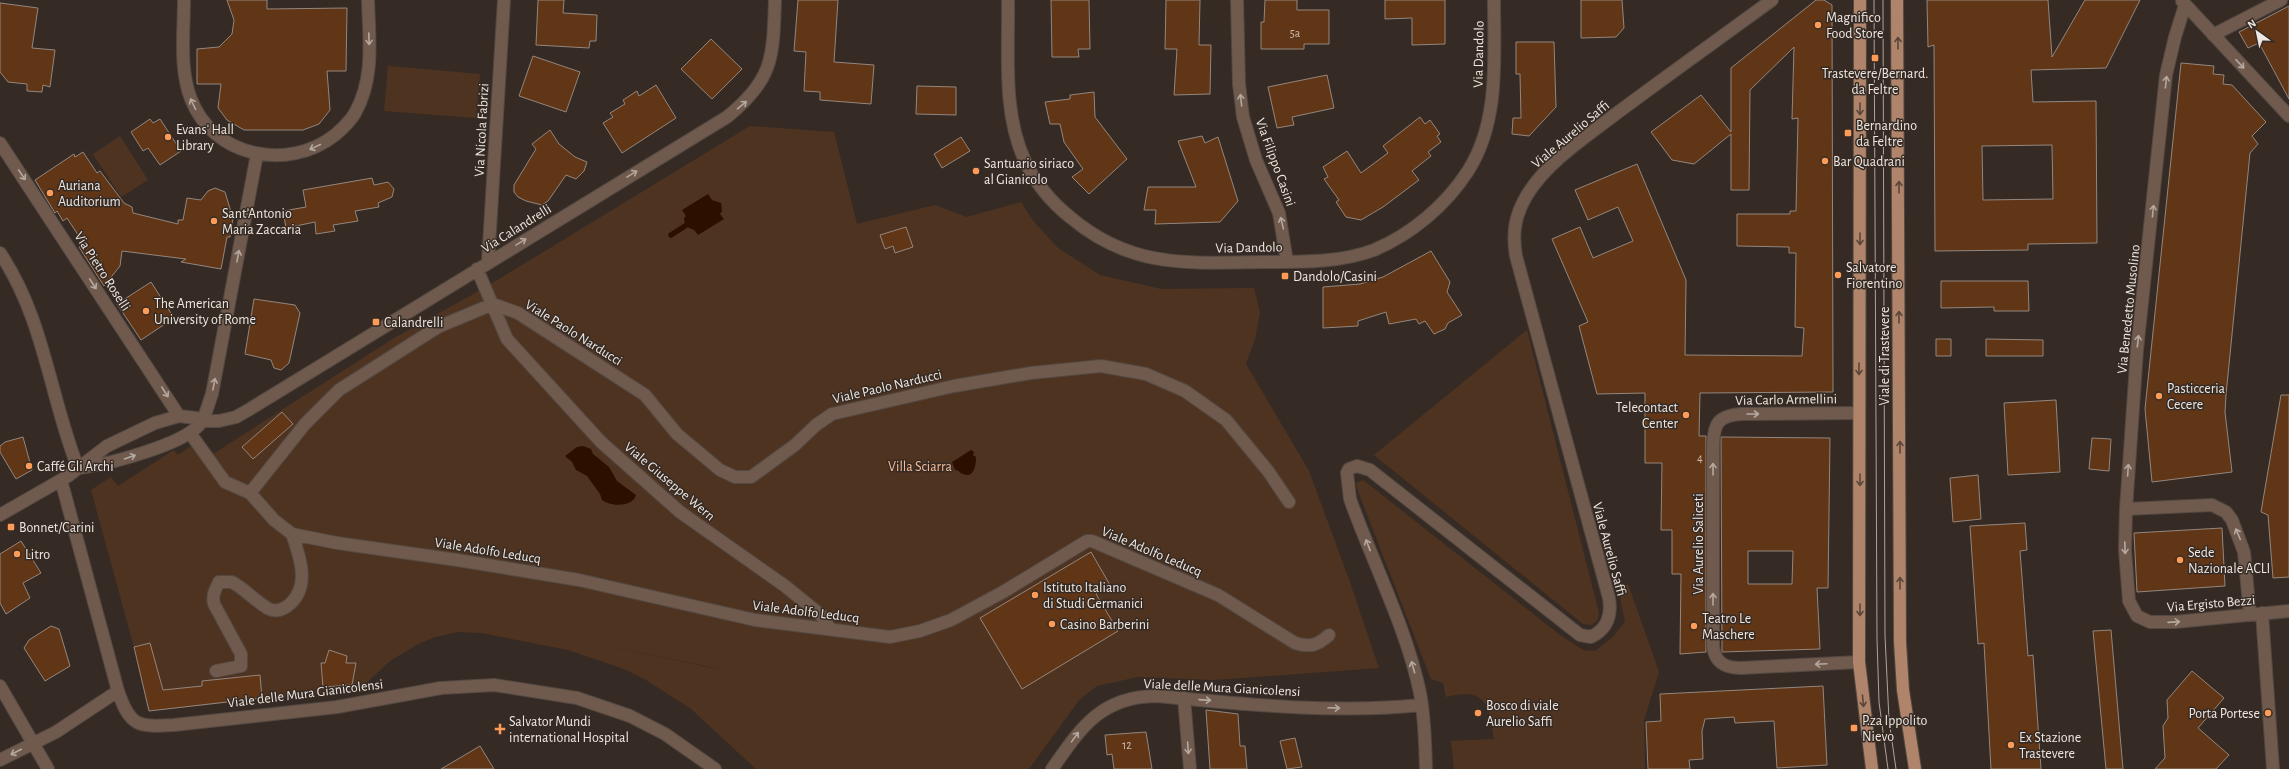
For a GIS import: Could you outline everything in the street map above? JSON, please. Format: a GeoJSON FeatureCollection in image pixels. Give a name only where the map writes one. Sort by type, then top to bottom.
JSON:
{"type":"FeatureCollection","features":[{"type":"Feature","properties":{"kind":"main road","name":"Viale di Trastevere"},"geometry":{"type":"LineString","coordinates":[[1860,0],[1860,662],[1872,769]]}},
{"type":"Feature","properties":{"kind":"main road","name":"Viale di Trastevere"},"geometry":{"type":"LineString","coordinates":[[1897,0],[1901,664],[1915,769]]}},
{"type":"Feature","properties":{"kind":"street"},"geometry":{"type":"LineString","coordinates":[[184,0],[186,74],[188,90],[194,106],[214,134],[229,144],[257,154],[280,155],[306,151],[328,140],[350,122],[361,101],[368,71],[368,0]]}},
{"type":"Feature","properties":{"kind":"street","name":"Via Nicola Fabrizi"},"geometry":{"type":"LineString","coordinates":[[488,262],[504,0]]}},
{"type":"Feature","properties":{"kind":"street","name":"Via Calandrelli"},"geometry":{"type":"LineString","coordinates":[[0,515],[61,480],[120,439],[155,422],[179,416],[196,418],[202,421],[225,420],[250,410],[488,262],[727,117],[749,99],[760,85],[771,59],[776,0]]}},
{"type":"Feature","properties":{"kind":"street","name":"Via Dandolo"},"geometry":{"type":"LineString","coordinates":[[1008,0],[1010,98],[1016,137],[1030,172],[1060,209],[1086,231],[1106,243],[1147,258],[1189,262],[1287,262],[1347,257],[1375,249],[1414,228],[1431,213],[1458,184],[1476,157],[1490,112],[1494,67],[1494,0]]}},
{"type":"Feature","properties":{"kind":"street","name":"Via Filippo Casini"},"geometry":{"type":"LineString","coordinates":[[1237,0],[1239,84],[1243,117],[1252,149],[1282,222],[1287,262]]}},
{"type":"Feature","properties":{"kind":"street","name":"Viale Aurelio Saffi"},"geometry":{"type":"LineString","coordinates":[[1426,769],[1421,704],[1409,653],[1349,492],[1347,477],[1349,469],[1357,466],[1370,470],[1573,631],[1585,638],[1591,637],[1602,630],[1610,615],[1609,598],[1516,256],[1514,234],[1516,218],[1531,190],[1547,171],[1572,149],[1650,88],[1772,0]]}},
{"type":"Feature","properties":{"kind":"street"},"geometry":{"type":"LineString","coordinates":[[2213,36],[2281,0]]}},
{"type":"Feature","properties":{"kind":"street"},"geometry":{"type":"LineString","coordinates":[[2183,2],[2289,116]]}},
{"type":"Feature","properties":{"kind":"street","name":"Via Benedetto Musolino"},"geometry":{"type":"LineString","coordinates":[[2137,616],[2130,606],[2128,598],[2125,550],[2126,509],[2137,350],[2166,80],[2183,2]]}},
{"type":"Feature","properties":{"kind":"street","name":"Via Pietro Roselli"},"geometry":{"type":"LineString","coordinates":[[0,143],[179,416]]}},
{"type":"Feature","properties":{"kind":"street"},"geometry":{"type":"LineString","coordinates":[[0,253],[17,280],[29,306],[69,445],[78,468],[117,461],[190,433],[202,421],[212,394],[257,154]]}},
{"type":"Feature","properties":{"kind":"street"},"geometry":{"type":"LineString","coordinates":[[250,493],[305,424],[339,390],[438,327],[493,304],[477,269]]}},
{"type":"Feature","properties":{"kind":"street","name":"Viale Giuseppe Wern"},"geometry":{"type":"LineString","coordinates":[[493,304],[507,339],[601,442],[680,512],[785,586],[822,616],[830,629]]}},
{"type":"Feature","properties":{"kind":"street","name":"Viale Paolo Narducci"},"geometry":{"type":"LineString","coordinates":[[493,304],[518,314],[645,395],[677,434],[720,470],[735,477],[750,477],[756,474],[795,445],[816,425],[832,414],[962,385],[1031,373],[1100,366],[1146,374],[1185,391],[1226,420],[1268,471],[1289,502]]}},
{"type":"Feature","properties":{"kind":"street","name":"Via Carlo Armellini"},"geometry":{"type":"LineString","coordinates":[[1717,423],[1726,416],[1741,414],[1860,413]]}},
{"type":"Feature","properties":{"kind":"street","name":"Via Aurelio Saliceti"},"geometry":{"type":"LineString","coordinates":[[1717,423],[1713,445],[1713,646],[1717,659],[1726,667],[1741,668],[1860,662]]}},
{"type":"Feature","properties":{"kind":"street","name":"Viale Adolfo Leducq"},"geometry":{"type":"LineString","coordinates":[[190,433],[225,482],[250,493],[274,520],[292,534],[337,543],[457,560],[580,580],[754,620],[890,637],[920,631],[951,620],[1003,592],[1087,541],[1105,547],[1218,595],[1295,643],[1304,646],[1318,644],[1329,635]]}},
{"type":"Feature","properties":{"kind":"street","name":"Viale delle Mura Gianicolensi"},"geometry":{"type":"LineString","coordinates":[[61,480],[118,691],[126,712],[132,720],[140,724],[150,726],[337,707],[441,688],[484,685],[511,687],[577,698],[630,716],[666,734],[715,769]]}},
{"type":"Feature","properties":{"kind":"street"},"geometry":{"type":"LineString","coordinates":[[2126,509],[2212,505],[2226,512],[2232,520],[2244,552],[2256,613],[2273,769]]}},
{"type":"Feature","properties":{"kind":"street"},"geometry":{"type":"LineString","coordinates":[[216,671],[241,666],[241,654],[214,604],[212,596],[215,590],[220,582],[232,582],[270,610],[280,610],[290,604],[302,581],[303,568],[292,534]]}},
{"type":"Feature","properties":{"kind":"street","name":"Via Ergisto Bezzi"},"geometry":{"type":"LineString","coordinates":[[2137,616],[2146,621],[2161,622],[2289,611]]}},
{"type":"Feature","properties":{"kind":"street"},"geometry":{"type":"LineString","coordinates":[[0,686],[48,769]]}},
{"type":"Feature","properties":{"kind":"street"},"geometry":{"type":"LineString","coordinates":[[0,760],[56,732],[118,691]]}},
{"type":"Feature","properties":{"kind":"street","name":"Viale delle Mura Gianicolensi"},"geometry":{"type":"LineString","coordinates":[[1052,769],[1082,728],[1108,707],[1140,697],[1184,698],[1346,708],[1421,704]]}},
{"type":"Feature","properties":{"kind":"street"},"geometry":{"type":"LineString","coordinates":[[1184,698],[1190,769]]}},
{"type":"Feature","properties":{"kind":"green space"},"geometry":{"type":"Polygon","coordinates":[[[388,66],[480,74],[476,118],[384,111],[388,66]]]}},
{"type":"Feature","properties":{"kind":"green space","name":"Villa Sciarra"},"geometry":{"type":"Polygon","coordinates":[[[750,126],[834,132],[857,224],[935,205],[967,217],[1021,202],[1034,222],[1058,248],[1100,275],[1161,289],[1254,288],[1260,312],[1255,339],[1246,364],[1309,471],[1347,574],[1379,668],[1213,680],[1138,677],[1097,686],[1080,699],[1029,769],[756,769],[690,708],[646,680],[624,669],[568,650],[482,633],[458,632],[435,637],[418,644],[390,661],[360,689],[149,711],[134,647],[91,490],[111,477],[118,486],[174,450],[178,455],[191,446],[202,461],[394,338],[486,287],[750,126]],[[574,639],[727,671],[706,666],[574,639]]]}},
{"type":"Feature","properties":{"kind":"green space"},"geometry":{"type":"Polygon","coordinates":[[[120,136],[148,180],[121,197],[93,154],[120,136]]]}},
{"type":"Feature","properties":{"kind":"green space"},"geometry":{"type":"Polygon","coordinates":[[[1527,330],[1599,613],[1597,621],[1591,625],[1583,624],[1374,455],[1527,330]]]}},
{"type":"Feature","properties":{"kind":"green space"},"geometry":{"type":"Polygon","coordinates":[[[1363,480],[1560,635],[1583,650],[1595,651],[1612,638],[1625,622],[1618,587],[1628,584],[1659,672],[1644,720],[1645,769],[1454,769],[1451,741],[1494,739],[1490,717],[1483,701],[1477,696],[1470,694],[1459,694],[1446,697],[1443,683],[1431,679],[1358,491],[1356,483],[1363,480]]]}},
{"type":"Feature","properties":{"kind":"shaded area"},"geometry":{"type":"Polygon","coordinates":[[[708,194],[712,200],[721,203],[722,211],[720,214],[724,219],[698,235],[694,230],[685,226],[684,218],[686,216],[682,210],[708,194]]]}},
{"type":"Feature","properties":{"kind":"shaded area"},"geometry":{"type":"Polygon","coordinates":[[[583,446],[591,449],[593,454],[609,467],[617,481],[636,495],[631,502],[616,505],[602,500],[600,494],[587,476],[576,470],[572,462],[565,456],[577,447],[583,446]]]}},
{"type":"Feature","properties":{"kind":"shaded area"},"geometry":{"type":"Polygon","coordinates":[[[971,450],[974,452],[973,455],[976,457],[974,470],[967,475],[962,474],[958,470],[955,470],[952,462],[971,450]]]}},
{"type":"Feature","properties":{"kind":"building"},"geometry":{"type":"Polygon","coordinates":[[[227,0],[267,0],[267,9],[347,8],[346,71],[327,71],[330,110],[319,124],[303,130],[244,130],[227,120],[218,108],[221,84],[197,84],[197,49],[219,47],[232,34],[234,20],[227,0]]]}},
{"type":"Feature","properties":{"kind":"building"},"geometry":{"type":"Polygon","coordinates":[[[538,0],[564,0],[563,13],[597,15],[596,41],[590,41],[589,48],[536,45],[538,0]]]}},
{"type":"Feature","properties":{"kind":"building"},"geometry":{"type":"Polygon","coordinates":[[[798,0],[838,0],[834,62],[874,65],[871,104],[820,100],[820,92],[804,91],[806,52],[794,51],[798,0]]]}},
{"type":"Feature","properties":{"kind":"building"},"geometry":{"type":"Polygon","coordinates":[[[1051,0],[1089,0],[1090,49],[1078,49],[1079,57],[1052,57],[1051,0]]]}},
{"type":"Feature","properties":{"kind":"building"},"geometry":{"type":"Polygon","coordinates":[[[1166,0],[1200,0],[1199,45],[1211,45],[1210,94],[1174,95],[1177,49],[1165,49],[1166,0]]]}},
{"type":"Feature","properties":{"kind":"building"},"geometry":{"type":"Polygon","coordinates":[[[1265,0],[1297,0],[1297,10],[1329,10],[1329,44],[1304,44],[1304,49],[1261,49],[1261,22],[1264,22],[1265,0]]]}},
{"type":"Feature","properties":{"kind":"building"},"geometry":{"type":"Polygon","coordinates":[[[1385,0],[1445,0],[1445,44],[1412,45],[1412,18],[1385,19],[1385,0]]]}},
{"type":"Feature","properties":{"kind":"building"},"geometry":{"type":"Polygon","coordinates":[[[1581,0],[1622,0],[1624,28],[1616,37],[1581,38],[1581,0]]]}},
{"type":"Feature","properties":{"kind":"building"},"geometry":{"type":"Polygon","coordinates":[[[1816,0],[1824,0],[1832,5],[1833,392],[1700,393],[1699,436],[1706,436],[1706,652],[1680,654],[1681,574],[1672,574],[1672,530],[1661,530],[1662,463],[1645,463],[1645,393],[1597,394],[1579,326],[1588,322],[1552,239],[1580,227],[1593,258],[1633,241],[1618,207],[1588,220],[1575,190],[1637,164],[1686,280],[1685,355],[1802,356],[1804,328],[1795,327],[1796,253],[1789,253],[1789,247],[1737,246],[1737,214],[1790,214],[1790,211],[1796,211],[1798,118],[1792,119],[1794,47],[1750,90],[1749,190],[1731,190],[1731,134],[1694,164],[1672,160],[1651,132],[1701,95],[1731,132],[1731,68],[1816,0]]]}},
{"type":"Feature","properties":{"kind":"building"},"geometry":{"type":"Polygon","coordinates":[[[1927,0],[2048,0],[2052,57],[2085,0],[2140,0],[2106,68],[2031,70],[2033,102],[2096,101],[2097,243],[2028,244],[2028,250],[1935,251],[1934,45],[1928,47],[1927,0]],[[2052,145],[1982,146],[1983,200],[2053,199],[2052,145]]]}},
{"type":"Feature","properties":{"kind":"building"},"geometry":{"type":"Polygon","coordinates":[[[0,3],[38,8],[32,48],[55,50],[50,87],[43,85],[42,92],[27,91],[27,84],[8,82],[0,72],[0,3]]]}},
{"type":"Feature","properties":{"kind":"building"},"geometry":{"type":"Polygon","coordinates":[[[2289,6],[2289,99],[2259,43],[2248,48],[2239,32],[2289,6]]]}},
{"type":"Feature","properties":{"kind":"building"},"geometry":{"type":"Polygon","coordinates":[[[711,39],[742,69],[712,99],[681,69],[711,39]]]}},
{"type":"Feature","properties":{"kind":"building"},"geometry":{"type":"Polygon","coordinates":[[[1516,42],[1554,42],[1556,107],[1529,136],[1512,134],[1513,118],[1521,118],[1520,74],[1516,74],[1516,42]]]}},
{"type":"Feature","properties":{"kind":"building"},"geometry":{"type":"Polygon","coordinates":[[[533,56],[580,72],[566,112],[519,96],[533,56]]]}},
{"type":"Feature","properties":{"kind":"building"},"geometry":{"type":"Polygon","coordinates":[[[2181,63],[2214,66],[2213,74],[2224,75],[2223,84],[2232,85],[2266,122],[2252,136],[2258,144],[2250,153],[2226,395],[2225,412],[2232,472],[2152,482],[2145,409],[2181,63]]]}},
{"type":"Feature","properties":{"kind":"building"},"geometry":{"type":"Polygon","coordinates":[[[1327,75],[1334,108],[1292,117],[1294,125],[1277,128],[1268,87],[1327,75]]]}},
{"type":"Feature","properties":{"kind":"building"},"geometry":{"type":"Polygon","coordinates":[[[656,85],[676,118],[622,153],[603,123],[613,117],[610,113],[625,104],[623,100],[637,91],[639,96],[656,85]]]}},
{"type":"Feature","properties":{"kind":"building"},"geometry":{"type":"Polygon","coordinates":[[[917,86],[956,87],[956,115],[916,114],[917,86]]]}},
{"type":"Feature","properties":{"kind":"building"},"geometry":{"type":"Polygon","coordinates":[[[1094,92],[1095,117],[1127,159],[1089,194],[1072,177],[1083,169],[1064,142],[1060,124],[1050,124],[1045,102],[1070,99],[1070,95],[1094,92]]]}},
{"type":"Feature","properties":{"kind":"building"},"geometry":{"type":"Polygon","coordinates":[[[1420,117],[1425,124],[1430,120],[1440,134],[1437,136],[1441,142],[1428,152],[1431,156],[1412,171],[1419,180],[1383,207],[1361,220],[1346,217],[1336,202],[1339,200],[1324,179],[1328,177],[1323,167],[1347,151],[1361,173],[1388,153],[1383,146],[1420,117]]]}},
{"type":"Feature","properties":{"kind":"building"},"geometry":{"type":"Polygon","coordinates":[[[150,119],[153,123],[160,119],[181,151],[160,165],[148,148],[143,151],[131,132],[150,119]]]}},
{"type":"Feature","properties":{"kind":"building"},"geometry":{"type":"Polygon","coordinates":[[[550,130],[559,144],[575,157],[587,162],[584,171],[576,179],[566,175],[548,201],[542,205],[526,201],[518,197],[514,192],[514,185],[536,149],[532,144],[550,130]]]}},
{"type":"Feature","properties":{"kind":"building"},"geometry":{"type":"Polygon","coordinates":[[[1202,136],[1205,143],[1218,137],[1238,201],[1220,222],[1155,224],[1156,210],[1144,210],[1148,187],[1196,187],[1178,141],[1202,136]]]}},
{"type":"Feature","properties":{"kind":"building"},"geometry":{"type":"Polygon","coordinates":[[[961,137],[970,151],[942,168],[934,154],[961,137]]]}},
{"type":"Feature","properties":{"kind":"building"},"geometry":{"type":"Polygon","coordinates":[[[83,152],[97,173],[100,171],[124,203],[132,207],[133,213],[178,224],[178,220],[183,220],[187,198],[201,200],[208,191],[215,188],[225,192],[231,212],[234,212],[230,237],[227,237],[221,269],[181,262],[186,259],[122,251],[120,266],[104,286],[79,247],[84,244],[67,218],[63,221],[57,211],[55,213],[35,180],[74,154],[75,157],[83,152]]]}},
{"type":"Feature","properties":{"kind":"building"},"geometry":{"type":"Polygon","coordinates":[[[372,178],[374,185],[388,182],[394,189],[392,197],[378,203],[379,207],[355,211],[358,221],[333,225],[335,231],[316,234],[315,222],[286,228],[283,211],[306,207],[303,190],[372,178]]]}},
{"type":"Feature","properties":{"kind":"building"},"geometry":{"type":"Polygon","coordinates":[[[906,227],[913,247],[895,253],[893,246],[885,249],[880,235],[906,227]]]}},
{"type":"Feature","properties":{"kind":"building"},"geometry":{"type":"Polygon","coordinates":[[[1431,251],[1450,282],[1447,292],[1462,315],[1448,323],[1445,329],[1434,334],[1425,321],[1419,324],[1416,319],[1389,324],[1386,312],[1358,321],[1358,326],[1323,328],[1323,287],[1360,284],[1383,277],[1431,251]]]}},
{"type":"Feature","properties":{"kind":"building"},"geometry":{"type":"Polygon","coordinates":[[[1941,281],[2028,281],[2029,311],[1994,311],[1994,307],[1941,308],[1941,281]]]}},
{"type":"Feature","properties":{"kind":"building","name":"The American University of Rome"},"geometry":{"type":"Polygon","coordinates":[[[151,282],[174,318],[141,340],[117,304],[151,282]]]}},
{"type":"Feature","properties":{"kind":"building"},"geometry":{"type":"Polygon","coordinates":[[[254,299],[295,305],[300,313],[289,363],[281,370],[274,368],[271,360],[245,354],[254,299]]]}},
{"type":"Feature","properties":{"kind":"building"},"geometry":{"type":"Polygon","coordinates":[[[1936,339],[1951,339],[1951,356],[1936,356],[1936,339]]]}},
{"type":"Feature","properties":{"kind":"building"},"geometry":{"type":"Polygon","coordinates":[[[1986,339],[2043,340],[2043,356],[1986,356],[1986,339]]]}},
{"type":"Feature","properties":{"kind":"building"},"geometry":{"type":"Polygon","coordinates":[[[2281,395],[2289,395],[2289,577],[2273,578],[2268,515],[2261,512],[2281,395]]]}},
{"type":"Feature","properties":{"kind":"building"},"geometry":{"type":"Polygon","coordinates":[[[2056,400],[2060,472],[2008,475],[2004,403],[2056,400]]]}},
{"type":"Feature","properties":{"kind":"building"},"geometry":{"type":"Polygon","coordinates":[[[282,412],[293,424],[253,459],[242,447],[282,412]]]}},
{"type":"Feature","properties":{"kind":"building"},"geometry":{"type":"Polygon","coordinates":[[[23,437],[32,470],[16,479],[0,452],[0,446],[5,442],[23,437]]]}},
{"type":"Feature","properties":{"kind":"building"},"geometry":{"type":"Polygon","coordinates":[[[1721,437],[1830,438],[1828,588],[1817,588],[1820,649],[1722,652],[1721,437]],[[1748,551],[1748,584],[1792,584],[1793,551],[1748,551]]]}},
{"type":"Feature","properties":{"kind":"building"},"geometry":{"type":"Polygon","coordinates":[[[2092,438],[2111,439],[2109,471],[2089,469],[2092,438]]]}},
{"type":"Feature","properties":{"kind":"building"},"geometry":{"type":"Polygon","coordinates":[[[1978,475],[1981,519],[1953,522],[1950,478],[1978,475]]]}},
{"type":"Feature","properties":{"kind":"building"},"geometry":{"type":"Polygon","coordinates":[[[2025,523],[2027,550],[2020,551],[2028,656],[2033,655],[2041,769],[1991,769],[1984,643],[1978,644],[1970,526],[2025,523]]]}},
{"type":"Feature","properties":{"kind":"building","name":"Sede Nazionale ACLI"},"geometry":{"type":"Polygon","coordinates":[[[2222,528],[2225,586],[2137,592],[2134,533],[2222,528]]]}},
{"type":"Feature","properties":{"kind":"building"},"geometry":{"type":"Polygon","coordinates":[[[21,541],[41,573],[23,583],[30,598],[6,614],[0,603],[0,554],[21,541]]]}},
{"type":"Feature","properties":{"kind":"building","name":"Casino Barberini"},"geometry":{"type":"Polygon","coordinates":[[[1091,552],[1110,585],[1096,594],[1118,631],[1022,689],[980,618],[1091,552]]]}},
{"type":"Feature","properties":{"kind":"building"},"geometry":{"type":"Polygon","coordinates":[[[51,626],[59,629],[70,666],[45,681],[24,648],[29,640],[51,626]]]}},
{"type":"Feature","properties":{"kind":"building"},"geometry":{"type":"Polygon","coordinates":[[[2111,630],[2123,769],[2106,769],[2093,631],[2111,630]]]}},
{"type":"Feature","properties":{"kind":"building"},"geometry":{"type":"Polygon","coordinates":[[[150,643],[163,690],[202,686],[202,681],[260,675],[262,698],[149,711],[134,647],[150,643]]]}},
{"type":"Feature","properties":{"kind":"building"},"geometry":{"type":"Polygon","coordinates":[[[329,650],[347,656],[346,663],[356,663],[352,685],[323,687],[321,663],[325,663],[329,650]]]}},
{"type":"Feature","properties":{"kind":"building"},"geometry":{"type":"Polygon","coordinates":[[[2192,671],[2224,698],[2198,728],[2229,755],[2216,769],[2155,769],[2165,758],[2163,726],[2168,718],[2167,700],[2192,671]]]}},
{"type":"Feature","properties":{"kind":"building"},"geometry":{"type":"Polygon","coordinates":[[[1823,686],[1827,765],[1777,768],[1774,721],[1735,723],[1734,717],[1705,719],[1702,731],[1703,759],[1689,760],[1690,769],[1648,769],[1646,722],[1661,721],[1660,694],[1823,686]]]}},
{"type":"Feature","properties":{"kind":"building"},"geometry":{"type":"Polygon","coordinates":[[[1206,710],[1238,714],[1240,746],[1245,746],[1247,769],[1210,769],[1206,710]]]}},
{"type":"Feature","properties":{"kind":"building"},"geometry":{"type":"Polygon","coordinates":[[[1146,732],[1152,769],[1114,769],[1112,754],[1107,755],[1105,735],[1146,732]]]}},
{"type":"Feature","properties":{"kind":"building"},"geometry":{"type":"Polygon","coordinates":[[[1295,738],[1302,767],[1287,769],[1280,741],[1295,738]]]}},
{"type":"Feature","properties":{"kind":"building"},"geometry":{"type":"Polygon","coordinates":[[[480,746],[494,769],[441,769],[480,746]]]}},
{"type":"Feature","properties":{"kind":"waterway"},"geometry":{"type":"LineString","coordinates":[[671,235],[685,226]]}},
{"type":"Feature","properties":{"kind":"tram line"},"geometry":{"type":"LineString","coordinates":[[1874,0],[1877,639],[1879,702],[1888,769]]}},
{"type":"Feature","properties":{"kind":"tram line"},"geometry":{"type":"LineString","coordinates":[[1883,0],[1885,636],[1889,720],[1896,769]]}},
{"type":"Feature","properties":{"kind":"place","name":"Magnifico Food Store"},"geometry":{"type":"Point","coordinates":[1818,25]}},
{"type":"Feature","properties":{"kind":"place","name":"Trastevere/Bernard. da Feltre"},"geometry":{"type":"Point","coordinates":[1875,58]}},
{"type":"Feature","properties":{"kind":"place","name":"Bernardino da Feltre"},"geometry":{"type":"Point","coordinates":[1848,133]}},
{"type":"Feature","properties":{"kind":"place","name":"Evans' Hall Library"},"geometry":{"type":"Point","coordinates":[168,137]}},
{"type":"Feature","properties":{"kind":"place","name":"Bar Quadrani"},"geometry":{"type":"Point","coordinates":[1825,161]}},
{"type":"Feature","properties":{"kind":"place","name":"Santuario siriaco al Gianicolo"},"geometry":{"type":"Point","coordinates":[976,171]}},
{"type":"Feature","properties":{"kind":"place","name":"Auriana Auditorium"},"geometry":{"type":"Point","coordinates":[50,193]}},
{"type":"Feature","properties":{"kind":"place","name":"Sant’Antonio Maria Zaccaria"},"geometry":{"type":"Point","coordinates":[214,221]}},
{"type":"Feature","properties":{"kind":"place","name":"Salvatore Fiorentino"},"geometry":{"type":"Point","coordinates":[1838,275]}},
{"type":"Feature","properties":{"kind":"place","name":"Dandolo/Casini"},"geometry":{"type":"Point","coordinates":[1285,276]}},
{"type":"Feature","properties":{"kind":"place","name":"The American University of Rome"},"geometry":{"type":"Point","coordinates":[146,311]}},
{"type":"Feature","properties":{"kind":"place","name":"Calandrelli"},"geometry":{"type":"Point","coordinates":[376,322]}},
{"type":"Feature","properties":{"kind":"place","name":"Pasticceria Cecere"},"geometry":{"type":"Point","coordinates":[2159,396]}},
{"type":"Feature","properties":{"kind":"place","name":"Telecontact Center"},"geometry":{"type":"Point","coordinates":[1686,415]}},
{"type":"Feature","properties":{"kind":"place","name":"Caffé Gli Archi"},"geometry":{"type":"Point","coordinates":[29,466]}},
{"type":"Feature","properties":{"kind":"place","name":"Bonnet/Carini"},"geometry":{"type":"Point","coordinates":[11,527]}},
{"type":"Feature","properties":{"kind":"place","name":"Litro"},"geometry":{"type":"Point","coordinates":[17,554]}},
{"type":"Feature","properties":{"kind":"place","name":"Sede Nazionale ACLI"},"geometry":{"type":"Point","coordinates":[2180,560]}},
{"type":"Feature","properties":{"kind":"place","name":"Istituto Italiano di Studi Germanici"},"geometry":{"type":"Point","coordinates":[1035,595]}},
{"type":"Feature","properties":{"kind":"place","name":"Casino Barberini"},"geometry":{"type":"Point","coordinates":[1052,624]}},
{"type":"Feature","properties":{"kind":"place","name":"Teatro Le Maschere"},"geometry":{"type":"Point","coordinates":[1694,626]}},
{"type":"Feature","properties":{"kind":"place","name":"Bosco di viale Aurelio Saffi"},"geometry":{"type":"Point","coordinates":[1478,713]}},
{"type":"Feature","properties":{"kind":"place","name":"Porta Portese"},"geometry":{"type":"Point","coordinates":[2268,713]}},
{"type":"Feature","properties":{"kind":"place","name":"P.za Ippolito Nievo"},"geometry":{"type":"Point","coordinates":[1854,728]}},
{"type":"Feature","properties":{"kind":"place","name":"Salvator Mundi international Hospital"},"geometry":{"type":"Point","coordinates":[500,729]}},
{"type":"Feature","properties":{"kind":"place","name":"Ex Stazione Trastevere"},"geometry":{"type":"Point","coordinates":[2011,745]}}]}
